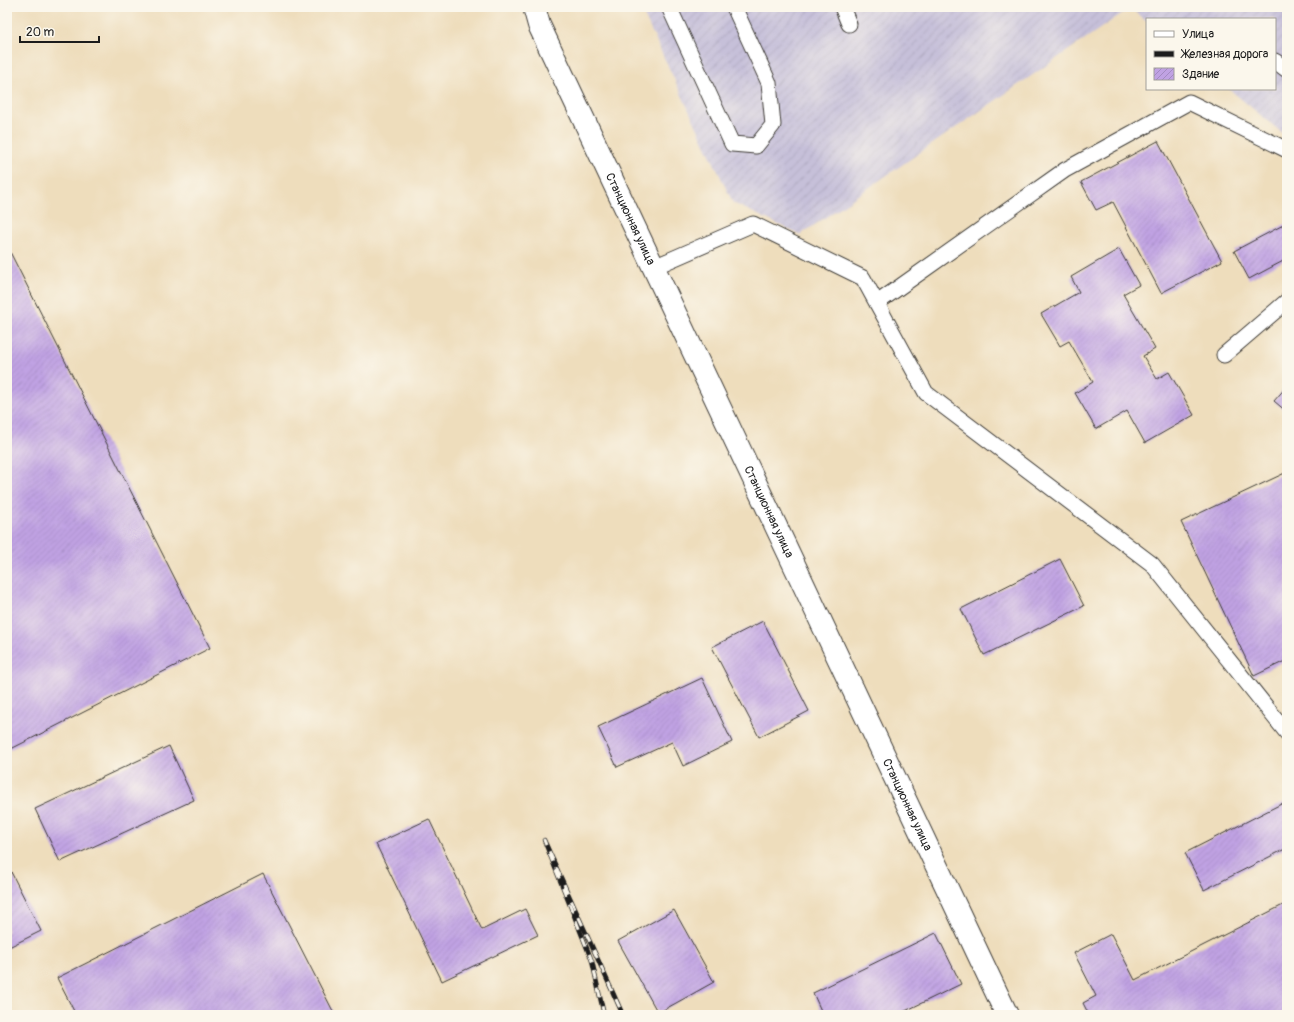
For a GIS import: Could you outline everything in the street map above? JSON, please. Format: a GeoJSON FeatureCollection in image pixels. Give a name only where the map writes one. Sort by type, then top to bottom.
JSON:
{"type":"FeatureCollection","features":[{"type":"Feature","properties":{"kind":"street","name":"Станционная улица"},"geometry":{"type":"LineString","coordinates":[[534,7],[539,25],[1007,1015]]}},
{"type":"Feature","properties":{"kind":"lane"},"geometry":{"type":"LineString","coordinates":[[669,7],[732,144],[756,146],[773,125],[769,84],[734,7]]}},
{"type":"Feature","properties":{"kind":"lane"},"geometry":{"type":"LineString","coordinates":[[842,7],[849,24]]}},
{"type":"Feature","properties":{"kind":"lane"},"geometry":{"type":"LineString","coordinates":[[1276,62],[1287,70]]}},
{"type":"Feature","properties":{"kind":"lane"},"geometry":{"type":"LineString","coordinates":[[877,303],[1065,170],[1189,102],[1287,150]]}},
{"type":"Feature","properties":{"kind":"lane"},"geometry":{"type":"LineString","coordinates":[[654,267],[753,224],[863,278],[926,393],[1152,564],[1287,733]]}},
{"type":"Feature","properties":{"kind":"lane"},"geometry":{"type":"LineString","coordinates":[[1224,355],[1287,301]]}},
{"type":"Feature","properties":{"kind":"shaded area"},"geometry":{"type":"Polygon","coordinates":[[[640,7],[1287,7],[1287,137],[1230,90],[1276,90],[1276,18],[1146,18],[1146,21],[1130,8],[800,235],[733,203],[640,7]]]}},
{"type":"Feature","properties":{"kind":"building"},"geometry":{"type":"Polygon","coordinates":[[[1158,141],[1222,261],[1161,293],[1113,202],[1096,210],[1081,182],[1158,141]]]}},
{"type":"Feature","properties":{"kind":"building"},"geometry":{"type":"Polygon","coordinates":[[[1287,223],[1287,259],[1249,279],[1234,251],[1287,223]]]}},
{"type":"Feature","properties":{"kind":"building"},"geometry":{"type":"Polygon","coordinates":[[[7,246],[210,648],[7,751],[7,246]]]}},
{"type":"Feature","properties":{"kind":"building"},"geometry":{"type":"Polygon","coordinates":[[[1119,249],[1139,285],[1123,294],[1155,349],[1143,356],[1157,379],[1169,372],[1194,415],[1145,443],[1127,411],[1096,429],[1075,393],[1093,382],[1069,341],[1060,346],[1041,314],[1079,292],[1071,277],[1119,249]]]}},
{"type":"Feature","properties":{"kind":"building"},"geometry":{"type":"Polygon","coordinates":[[[1287,386],[1287,412],[1274,401],[1287,386]]]}},
{"type":"Feature","properties":{"kind":"building"},"geometry":{"type":"Polygon","coordinates":[[[1287,472],[1287,660],[1254,676],[1181,522],[1287,472]]]}},
{"type":"Feature","properties":{"kind":"building"},"geometry":{"type":"Polygon","coordinates":[[[1060,559],[1084,606],[984,655],[961,609],[1060,559]]]}},
{"type":"Feature","properties":{"kind":"building"},"geometry":{"type":"Polygon","coordinates":[[[763,621],[809,711],[759,737],[712,647],[763,621]]]}},
{"type":"Feature","properties":{"kind":"building"},"geometry":{"type":"Polygon","coordinates":[[[702,678],[732,742],[683,766],[672,742],[617,767],[598,727],[702,678]]]}},
{"type":"Feature","properties":{"kind":"building"},"geometry":{"type":"Polygon","coordinates":[[[169,746],[194,800],[60,862],[35,809],[169,746]]]}},
{"type":"Feature","properties":{"kind":"building"},"geometry":{"type":"Polygon","coordinates":[[[1287,801],[1287,848],[1204,890],[1185,853],[1287,801]]]}},
{"type":"Feature","properties":{"kind":"building"},"geometry":{"type":"Polygon","coordinates":[[[429,819],[482,930],[525,909],[538,935],[442,981],[376,844],[429,819]]]}},
{"type":"Feature","properties":{"kind":"building"},"geometry":{"type":"Polygon","coordinates":[[[7,864],[41,931],[7,948],[7,864]]]}},
{"type":"Feature","properties":{"kind":"building"},"geometry":{"type":"Polygon","coordinates":[[[263,874],[335,1015],[76,1015],[57,978],[263,874]]]}},
{"type":"Feature","properties":{"kind":"building"},"geometry":{"type":"Polygon","coordinates":[[[1287,903],[1287,1015],[1089,1015],[1083,1003],[1096,996],[1074,953],[1111,934],[1135,980],[1287,903]]]}},
{"type":"Feature","properties":{"kind":"building"},"geometry":{"type":"Polygon","coordinates":[[[674,910],[714,982],[658,1013],[618,941],[674,910]]]}},
{"type":"Feature","properties":{"kind":"building"},"geometry":{"type":"Polygon","coordinates":[[[936,933],[961,984],[897,1015],[823,1015],[813,993],[936,933]]]}},
{"type":"Feature","properties":{"kind":"railway"},"geometry":{"type":"LineString","coordinates":[[604,1015],[592,961],[544,840],[623,1015]]}}]}
